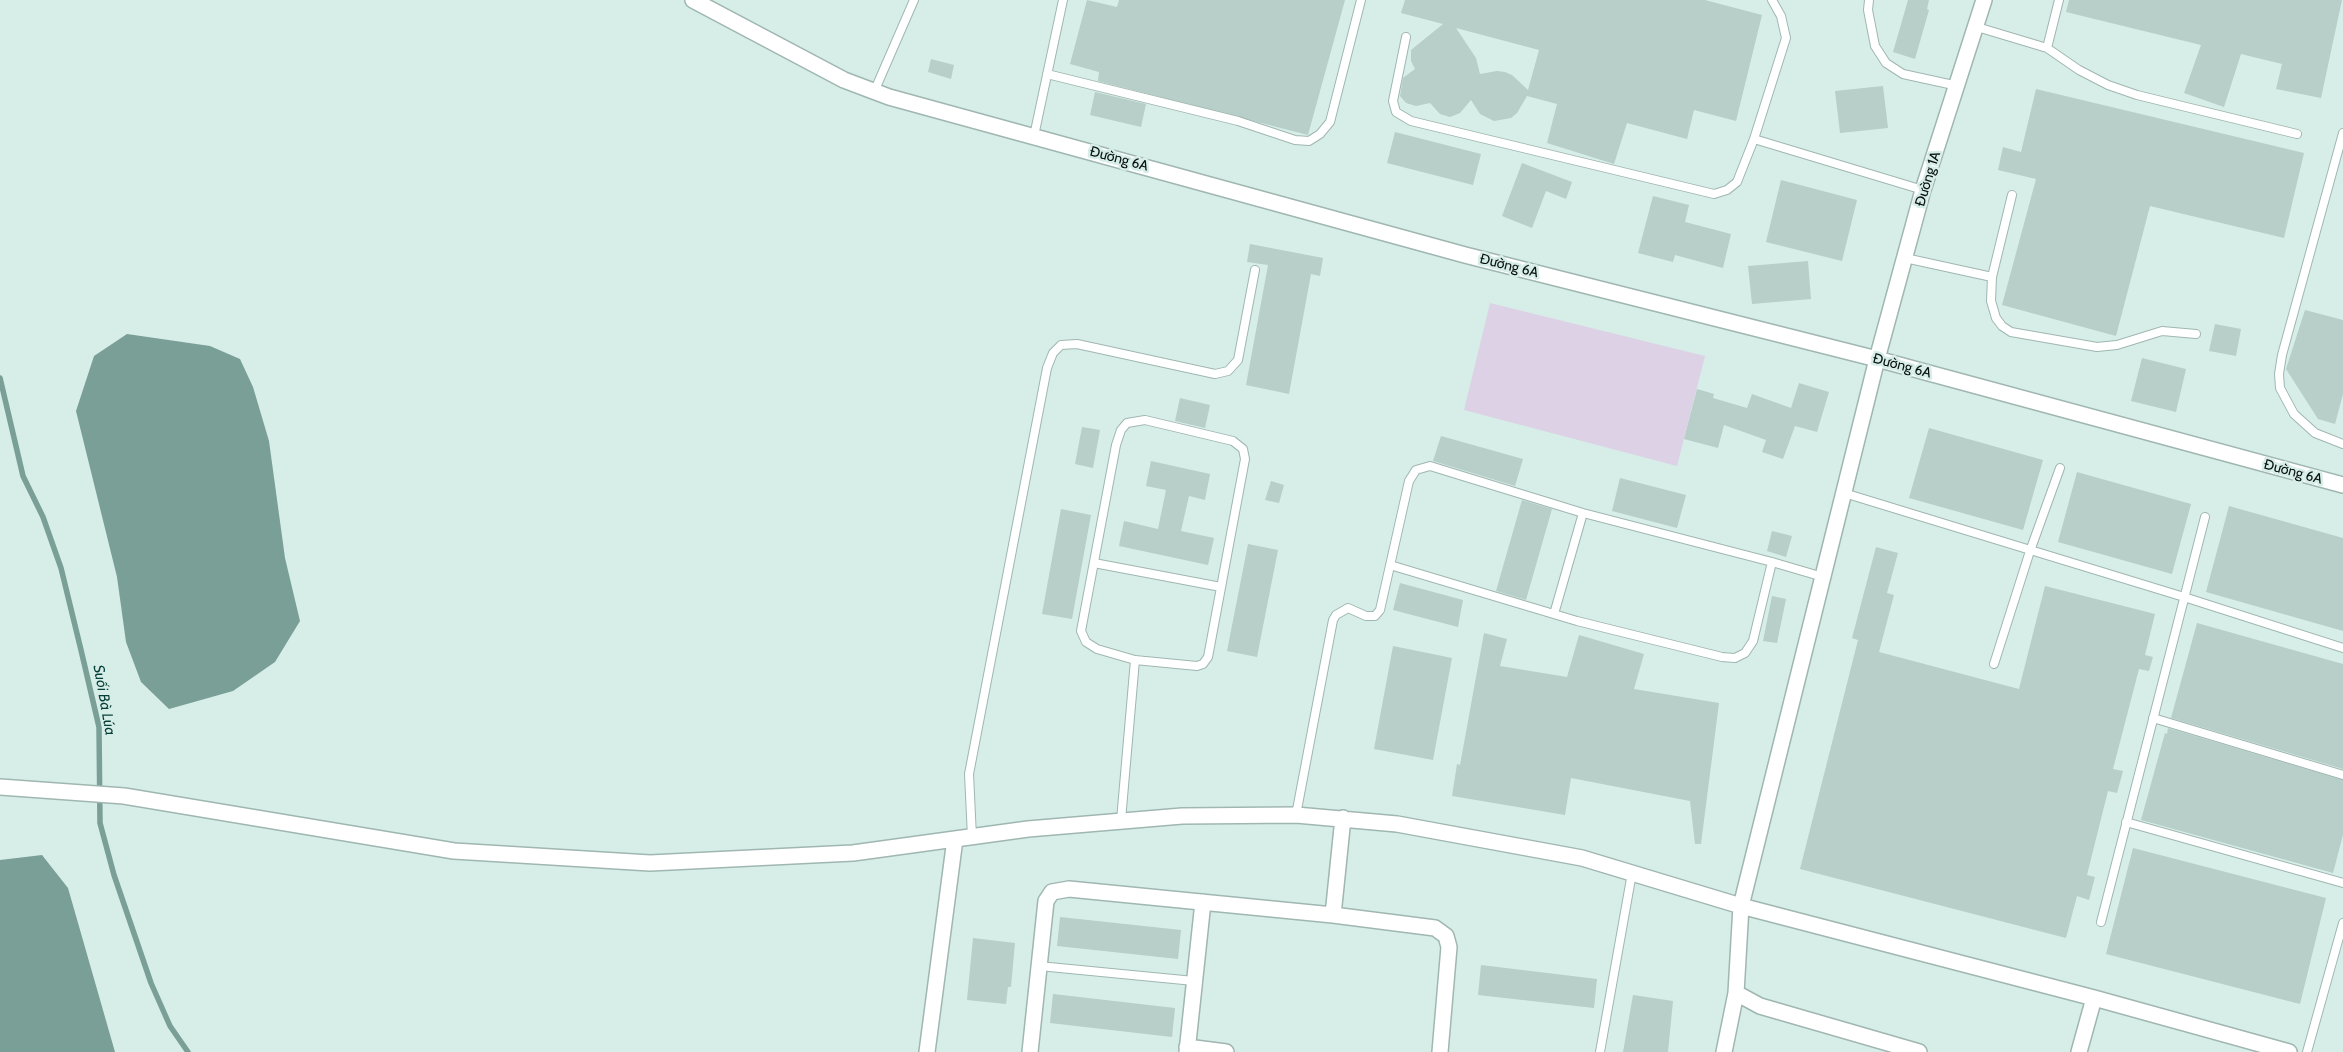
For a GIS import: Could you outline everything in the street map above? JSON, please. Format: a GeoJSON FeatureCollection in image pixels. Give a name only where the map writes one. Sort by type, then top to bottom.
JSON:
{"type":"FeatureCollection","features":[{"type":"Feature","properties":{"kind":"street","name":"Đường 6A"},"geometry":{"type":"LineString","coordinates":[[693,0],[844,80],[874,92],[1465,255],[1877,359],[2343,485]]}},
{"type":"Feature","properties":{"kind":"street","name":"Đường 1A"},"geometry":{"type":"LineString","coordinates":[[1724,1052],[1736,993],[1741,906],[1877,359],[1923,190],[1977,27],[1984,0]]}},
{"type":"Feature","properties":{"kind":"street"},"geometry":{"type":"LineString","coordinates":[[0,787],[124,796],[454,851],[650,863],[853,853],[1121,820],[1182,816],[1296,815],[1397,824],[1572,856],[1741,906],[2094,998],[2289,1052]]}},
{"type":"Feature","properties":{"kind":"street"},"geometry":{"type":"LineString","coordinates":[[1333,915],[1343,818]]}},
{"type":"Feature","properties":{"kind":"street"},"geometry":{"type":"LineString","coordinates":[[926,1052],[955,839]]}},
{"type":"Feature","properties":{"kind":"street"},"geometry":{"type":"LineString","coordinates":[[1030,1052],[1046,901],[1052,892],[1069,889],[1333,915],[1435,928],[1446,936],[1449,947],[1440,1052]]}},
{"type":"Feature","properties":{"kind":"street"},"geometry":{"type":"LineString","coordinates":[[1203,902],[1187,1049],[1226,1052]]}},
{"type":"Feature","properties":{"kind":"street"},"geometry":{"type":"LineString","coordinates":[[1736,993],[1760,1006],[1916,1052]]}},
{"type":"Feature","properties":{"kind":"street"},"geometry":{"type":"LineString","coordinates":[[2079,1052],[2094,998]]}},
{"type":"Feature","properties":{"kind":"lane"},"geometry":{"type":"LineString","coordinates":[[874,92],[914,0]]}},
{"type":"Feature","properties":{"kind":"lane"},"geometry":{"type":"LineString","coordinates":[[1034,136],[1063,0]]}},
{"type":"Feature","properties":{"kind":"lane"},"geometry":{"type":"LineString","coordinates":[[1047,74],[1238,121],[1295,140],[1309,140],[1320,134],[1330,122],[1361,0]]}},
{"type":"Feature","properties":{"kind":"lane"},"geometry":{"type":"LineString","coordinates":[[1406,37],[1393,101],[1396,112],[1410,121],[1714,194],[1727,190],[1737,182],[1754,139],[1786,38],[1781,16],[1772,0]]}},
{"type":"Feature","properties":{"kind":"lane"},"geometry":{"type":"LineString","coordinates":[[1869,0],[1868,10],[1875,46],[1886,63],[1903,74],[1958,86]]}},
{"type":"Feature","properties":{"kind":"lane"},"geometry":{"type":"LineString","coordinates":[[2047,48],[2059,0]]}},
{"type":"Feature","properties":{"kind":"lane"},"geometry":{"type":"LineString","coordinates":[[1977,27],[2047,48],[2079,70],[2108,85],[2137,95],[2297,134]]}},
{"type":"Feature","properties":{"kind":"lane"},"geometry":{"type":"LineString","coordinates":[[2343,134],[2282,355],[2279,374],[2280,388],[2286,401],[2299,419],[2315,433],[2343,444]]}},
{"type":"Feature","properties":{"kind":"lane"},"geometry":{"type":"LineString","coordinates":[[1754,139],[1923,190]]}},
{"type":"Feature","properties":{"kind":"lane"},"geometry":{"type":"LineString","coordinates":[[2012,195],[1992,277],[1991,302],[1996,318],[2002,326],[2011,332],[2097,347],[2117,345],[2162,331],[2196,334]]}},
{"type":"Feature","properties":{"kind":"lane"},"geometry":{"type":"LineString","coordinates":[[1905,258],[1992,277]]}},
{"type":"Feature","properties":{"kind":"lane"},"geometry":{"type":"LineString","coordinates":[[972,837],[969,774],[1047,368],[1053,353],[1061,345],[1077,344],[1215,374],[1228,371],[1238,360],[1255,270]]}},
{"type":"Feature","properties":{"kind":"lane"},"geometry":{"type":"LineString","coordinates":[[1145,420],[1233,442],[1243,449],[1245,459],[1208,657],[1204,664],[1197,666],[1135,660],[1097,649],[1086,642],[1081,631],[1094,564],[1116,445],[1121,430],[1127,423],[1145,420]]}},
{"type":"Feature","properties":{"kind":"lane"},"geometry":{"type":"LineString","coordinates":[[1296,815],[1333,620],[1336,615],[1348,608],[1366,616],[1375,616],[1380,610],[1409,481],[1416,470],[1430,466],[1583,513],[1823,577]]}},
{"type":"Feature","properties":{"kind":"lane"},"geometry":{"type":"LineString","coordinates":[[1994,664],[2030,551],[2060,468]]}},
{"type":"Feature","properties":{"kind":"lane"},"geometry":{"type":"LineString","coordinates":[[1844,493],[2184,597],[2343,648]]}},
{"type":"Feature","properties":{"kind":"lane"},"geometry":{"type":"LineString","coordinates":[[1554,614],[1583,513]]}},
{"type":"Feature","properties":{"kind":"lane"},"geometry":{"type":"LineString","coordinates":[[2101,922],[2205,517]]}},
{"type":"Feature","properties":{"kind":"lane"},"geometry":{"type":"LineString","coordinates":[[1390,565],[1554,614],[1722,658],[1735,658],[1745,653],[1753,641],[1772,562]]}},
{"type":"Feature","properties":{"kind":"lane"},"geometry":{"type":"LineString","coordinates":[[1094,564],[1221,587]]}},
{"type":"Feature","properties":{"kind":"lane"},"geometry":{"type":"LineString","coordinates":[[1121,820],[1135,660]]}},
{"type":"Feature","properties":{"kind":"lane"},"geometry":{"type":"LineString","coordinates":[[2153,718],[2343,775]]}},
{"type":"Feature","properties":{"kind":"lane"},"geometry":{"type":"LineString","coordinates":[[2126,822],[2343,883]]}},
{"type":"Feature","properties":{"kind":"lane"},"geometry":{"type":"LineString","coordinates":[[1600,1052],[1632,873]]}},
{"type":"Feature","properties":{"kind":"lane"},"geometry":{"type":"LineString","coordinates":[[2307,1052],[2343,923]]}},
{"type":"Feature","properties":{"kind":"lane"},"geometry":{"type":"LineString","coordinates":[[1039,966],[1194,981]]}},
{"type":"Feature","properties":{"kind":"shaded area"},"geometry":{"type":"Polygon","coordinates":[[[1490,303],[1705,356],[1677,466],[1464,410],[1490,303]]]}},
{"type":"Feature","properties":{"kind":"shaded area"},"geometry":{"type":"Polygon","coordinates":[[[127,334],[210,346],[240,359],[253,387],[269,441],[285,558],[300,621],[275,662],[233,691],[169,709],[141,682],[126,642],[117,577],[76,411],[94,356],[127,334]]]}},
{"type":"Feature","properties":{"kind":"shaded area"},"geometry":{"type":"Polygon","coordinates":[[[42,855],[68,888],[115,1052],[0,1052],[0,860],[42,855]]]}},
{"type":"Feature","properties":{"kind":"building"},"geometry":{"type":"Polygon","coordinates":[[[1087,0],[1117,7],[1119,0],[1345,0],[1308,135],[1098,81],[1099,72],[1070,64],[1087,0]]]}},
{"type":"Feature","properties":{"kind":"building"},"geometry":{"type":"Polygon","coordinates":[[[1405,0],[1705,0],[1762,15],[1736,121],[1694,110],[1687,139],[1627,123],[1614,164],[1547,143],[1557,104],[1527,96],[1517,113],[1511,118],[1494,121],[1480,114],[1471,100],[1460,113],[1450,117],[1440,114],[1430,103],[1416,106],[1406,103],[1400,96],[1403,78],[1415,69],[1411,61],[1411,50],[1443,24],[1401,13],[1405,0]],[[1456,28],[1476,58],[1480,74],[1497,71],[1505,72],[1512,75],[1528,90],[1539,50],[1456,28]]]}},
{"type":"Feature","properties":{"kind":"building"},"geometry":{"type":"Polygon","coordinates":[[[1908,0],[1929,0],[1927,9],[1929,10],[1915,59],[1893,52],[1908,0]]]}},
{"type":"Feature","properties":{"kind":"building"},"geometry":{"type":"Polygon","coordinates":[[[2069,0],[2342,0],[2321,98],[2276,89],[2282,64],[2241,54],[2224,107],[2184,93],[2201,45],[2066,12],[2069,0]]]}},
{"type":"Feature","properties":{"kind":"building"},"geometry":{"type":"Polygon","coordinates":[[[931,59],[954,65],[951,79],[928,72],[931,59]]]}},
{"type":"Feature","properties":{"kind":"building"},"geometry":{"type":"Polygon","coordinates":[[[1883,86],[1888,128],[1840,133],[1835,91],[1883,86]]]}},
{"type":"Feature","properties":{"kind":"building"},"geometry":{"type":"Polygon","coordinates":[[[2036,89],[2304,153],[2284,238],[2150,206],[2116,336],[2002,305],[2036,179],[1998,170],[2003,147],[2021,152],[2036,89]]]}},
{"type":"Feature","properties":{"kind":"building"},"geometry":{"type":"Polygon","coordinates":[[[1095,92],[1146,104],[1141,127],[1090,115],[1095,92]]]}},
{"type":"Feature","properties":{"kind":"building"},"geometry":{"type":"Polygon","coordinates":[[[1395,132],[1481,154],[1473,185],[1387,163],[1395,132]]]}},
{"type":"Feature","properties":{"kind":"building"},"geometry":{"type":"Polygon","coordinates":[[[1522,163],[1572,182],[1566,199],[1546,191],[1532,228],[1502,216],[1522,163]]]}},
{"type":"Feature","properties":{"kind":"building"},"geometry":{"type":"Polygon","coordinates":[[[1781,180],[1857,200],[1842,261],[1766,242],[1781,180]]]}},
{"type":"Feature","properties":{"kind":"building"},"geometry":{"type":"Polygon","coordinates":[[[1653,196],[1689,205],[1685,222],[1731,234],[1723,268],[1675,255],[1673,262],[1638,253],[1653,196]]]}},
{"type":"Feature","properties":{"kind":"building"},"geometry":{"type":"Polygon","coordinates":[[[1250,244],[1323,258],[1320,276],[1311,274],[1289,394],[1246,385],[1268,265],[1247,262],[1250,244]]]}},
{"type":"Feature","properties":{"kind":"building"},"geometry":{"type":"Polygon","coordinates":[[[1808,261],[1811,299],[1752,304],[1748,266],[1808,261]]]}},
{"type":"Feature","properties":{"kind":"building"},"geometry":{"type":"Polygon","coordinates":[[[2305,310],[2343,320],[2343,394],[2335,424],[2318,419],[2286,369],[2305,310]]]}},
{"type":"Feature","properties":{"kind":"building"},"geometry":{"type":"Polygon","coordinates":[[[2215,324],[2241,329],[2236,356],[2209,351],[2215,324]]]}},
{"type":"Feature","properties":{"kind":"building"},"geometry":{"type":"Polygon","coordinates":[[[2142,358],[2186,369],[2176,412],[2131,401],[2142,358]]]}},
{"type":"Feature","properties":{"kind":"building"},"geometry":{"type":"Polygon","coordinates":[[[1799,383],[1829,392],[1817,432],[1795,426],[1783,459],[1762,452],[1766,440],[1724,425],[1718,448],[1684,439],[1697,389],[1714,394],[1713,398],[1747,408],[1752,394],[1791,408],[1799,383]]]}},
{"type":"Feature","properties":{"kind":"building"},"geometry":{"type":"Polygon","coordinates":[[[1180,398],[1210,405],[1205,428],[1175,421],[1180,398]]]}},
{"type":"Feature","properties":{"kind":"building"},"geometry":{"type":"Polygon","coordinates":[[[1082,427],[1100,430],[1093,468],[1075,464],[1082,427]]]}},
{"type":"Feature","properties":{"kind":"building"},"geometry":{"type":"Polygon","coordinates":[[[1929,428],[2043,460],[2023,530],[1909,498],[1929,428]]]}},
{"type":"Feature","properties":{"kind":"building"},"geometry":{"type":"Polygon","coordinates":[[[1441,436],[1523,459],[1515,486],[1433,461],[1441,436]]]}},
{"type":"Feature","properties":{"kind":"building"},"geometry":{"type":"Polygon","coordinates":[[[1151,461],[1210,474],[1205,500],[1189,496],[1181,531],[1214,538],[1208,565],[1119,546],[1124,521],[1158,529],[1166,490],[1146,486],[1151,461]]]}},
{"type":"Feature","properties":{"kind":"building"},"geometry":{"type":"Polygon","coordinates":[[[2077,472],[2191,504],[2172,574],[2058,542],[2077,472]]]}},
{"type":"Feature","properties":{"kind":"building"},"geometry":{"type":"Polygon","coordinates":[[[1620,478],[1686,495],[1677,528],[1612,511],[1620,478]]]}},
{"type":"Feature","properties":{"kind":"building"},"geometry":{"type":"Polygon","coordinates":[[[1271,481],[1284,485],[1279,503],[1265,500],[1271,481]]]}},
{"type":"Feature","properties":{"kind":"building"},"geometry":{"type":"Polygon","coordinates":[[[1522,500],[1552,509],[1526,600],[1496,591],[1522,500]]]}},
{"type":"Feature","properties":{"kind":"building"},"geometry":{"type":"Polygon","coordinates":[[[2229,506],[2343,538],[2343,631],[2206,592],[2229,506]]]}},
{"type":"Feature","properties":{"kind":"building"},"geometry":{"type":"Polygon","coordinates":[[[1061,509],[1091,515],[1072,619],[1042,614],[1061,509]]]}},
{"type":"Feature","properties":{"kind":"building"},"geometry":{"type":"Polygon","coordinates":[[[1772,531],[1792,536],[1786,557],[1767,551],[1772,531]]]}},
{"type":"Feature","properties":{"kind":"building"},"geometry":{"type":"Polygon","coordinates":[[[1248,544],[1278,550],[1257,657],[1227,651],[1248,544]]]}},
{"type":"Feature","properties":{"kind":"building"},"geometry":{"type":"Polygon","coordinates":[[[1876,547],[1898,553],[1887,593],[1894,595],[1879,652],[2019,689],[2045,586],[2155,614],[2145,655],[2153,657],[2149,671],[2139,669],[2113,769],[2123,771],[2117,793],[2108,791],[2087,875],[2095,877],[2089,900],[2077,896],[2066,938],[1800,869],[1858,640],[1852,638],[1876,547]]]}},
{"type":"Feature","properties":{"kind":"building"},"geometry":{"type":"Polygon","coordinates":[[[1400,583],[1463,600],[1458,627],[1393,610],[1400,583]]]}},
{"type":"Feature","properties":{"kind":"building"},"geometry":{"type":"Polygon","coordinates":[[[1772,596],[1786,599],[1777,643],[1763,641],[1772,596]]]}},
{"type":"Feature","properties":{"kind":"building"},"geometry":{"type":"Polygon","coordinates":[[[2197,623],[2343,664],[2343,769],[2171,718],[2197,623]]]}},
{"type":"Feature","properties":{"kind":"building"},"geometry":{"type":"Polygon","coordinates":[[[1484,633],[1507,639],[1500,666],[1567,677],[1579,635],[1644,654],[1634,689],[1719,703],[1701,844],[1695,844],[1690,801],[1571,778],[1565,815],[1452,796],[1457,764],[1460,765],[1484,633]]]}},
{"type":"Feature","properties":{"kind":"building"},"geometry":{"type":"Polygon","coordinates":[[[1393,646],[1452,658],[1433,760],[1374,749],[1393,646]]]}},
{"type":"Feature","properties":{"kind":"building"},"geometry":{"type":"Polygon","coordinates":[[[2168,728],[2343,780],[2343,835],[2333,873],[2141,820],[2168,728]]]}},
{"type":"Feature","properties":{"kind":"building"},"geometry":{"type":"Polygon","coordinates":[[[2133,848],[2326,898],[2300,1004],[2106,954],[2133,848]]]}},
{"type":"Feature","properties":{"kind":"building"},"geometry":{"type":"Polygon","coordinates":[[[1060,917],[1181,930],[1178,959],[1057,946],[1060,917]]]}},
{"type":"Feature","properties":{"kind":"building"},"geometry":{"type":"Polygon","coordinates":[[[973,938],[1015,943],[1011,987],[1008,987],[1006,1004],[967,1000],[973,938]]]}},
{"type":"Feature","properties":{"kind":"building"},"geometry":{"type":"Polygon","coordinates":[[[1481,965],[1597,979],[1594,1008],[1478,995],[1481,965]]]}},
{"type":"Feature","properties":{"kind":"building"},"geometry":{"type":"Polygon","coordinates":[[[1053,994],[1175,1008],[1172,1037],[1050,1023],[1053,994]]]}},
{"type":"Feature","properties":{"kind":"building"},"geometry":{"type":"Polygon","coordinates":[[[1633,995],[1673,1001],[1668,1052],[1623,1052],[1633,995]]]}},
{"type":"Feature","properties":{"kind":"waterway","name":"Suối Bà Lúa"},"geometry":{"type":"LineString","coordinates":[[0,378],[23,476],[43,517],[61,568],[99,727],[100,823],[114,875],[151,983],[170,1026],[188,1052]]}}]}
